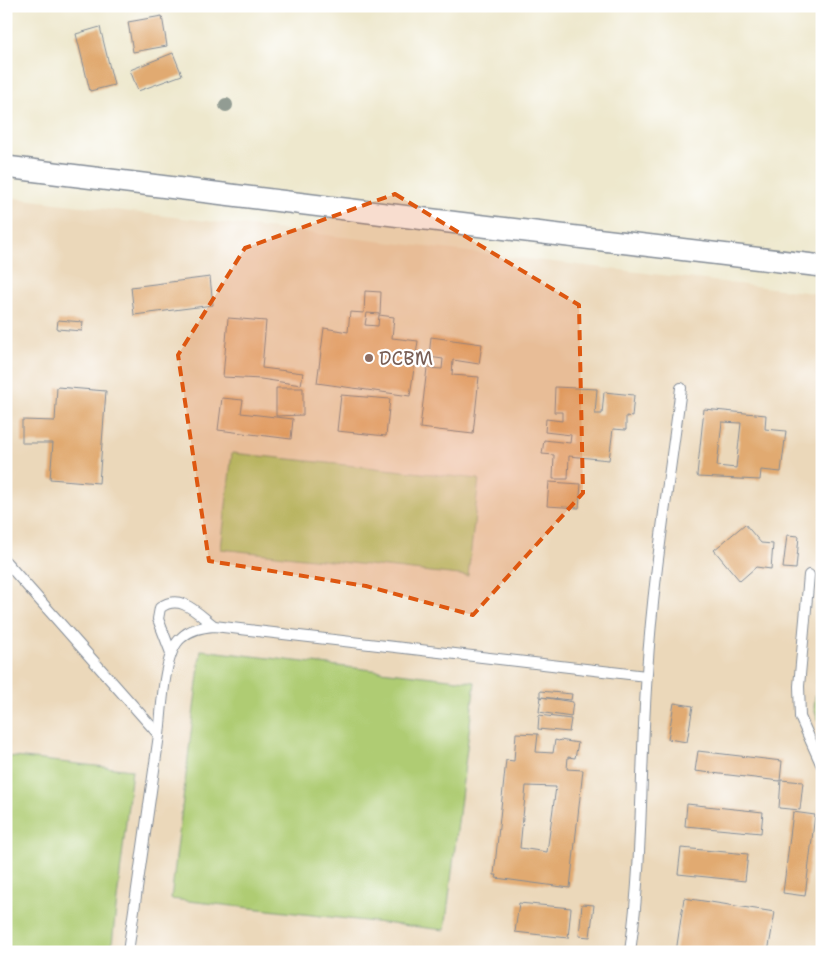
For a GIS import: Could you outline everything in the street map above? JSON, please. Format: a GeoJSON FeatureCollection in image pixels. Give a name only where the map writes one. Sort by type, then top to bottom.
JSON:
{"type":"FeatureCollection","features":[{"type":"Feature","properties":{"kind":"street"},"geometry":{"type":"LineString","coordinates":[[6,168],[822,266]]}},
{"type":"Feature","properties":{"kind":"lane"},"geometry":{"type":"LineString","coordinates":[[630,952],[637,906],[646,676],[650,630],[681,388]]}},
{"type":"Feature","properties":{"kind":"lane"},"geometry":{"type":"LineString","coordinates":[[6,562],[159,735]]}},
{"type":"Feature","properties":{"kind":"lane"},"geometry":{"type":"LineString","coordinates":[[809,575],[799,686],[800,717],[822,766]]}},
{"type":"Feature","properties":{"kind":"lane"},"geometry":{"type":"LineString","coordinates":[[171,653],[158,619],[160,608],[167,602],[180,602],[214,626]]}},
{"type":"Feature","properties":{"kind":"lane"},"geometry":{"type":"LineString","coordinates":[[128,952],[168,663],[171,653],[180,638],[188,633],[199,628],[214,626],[646,676]]}},
{"type":"Feature","properties":{"kind":"highlighted area"},"geometry":{"type":"Polygon","coordinates":[[[395,194],[579,305],[583,493],[473,615],[366,586],[209,561],[178,355],[245,248],[395,194]]]}},
{"type":"Feature","properties":{"kind":"shaded area"},"geometry":{"type":"Polygon","coordinates":[[[6,197],[822,294],[822,952],[6,952],[6,197]]]}},
{"type":"Feature","properties":{"kind":"green space"},"geometry":{"type":"Polygon","coordinates":[[[232,453],[479,479],[468,576],[221,549],[232,453]]]}},
{"type":"Feature","properties":{"kind":"green space"},"geometry":{"type":"Polygon","coordinates":[[[822,630],[822,733],[814,708],[822,630]]]}},
{"type":"Feature","properties":{"kind":"green space"},"geometry":{"type":"Polygon","coordinates":[[[201,650],[475,682],[445,930],[171,899],[201,650]]]}},
{"type":"Feature","properties":{"kind":"green space"},"geometry":{"type":"Polygon","coordinates":[[[6,756],[132,770],[111,952],[6,952],[6,756]]]}},
{"type":"Feature","properties":{"kind":"building"},"geometry":{"type":"Polygon","coordinates":[[[162,16],[167,46],[133,52],[128,22],[162,16]]]}},
{"type":"Feature","properties":{"kind":"building"},"geometry":{"type":"Polygon","coordinates":[[[100,27],[114,85],[90,91],[76,34],[100,27]]]}},
{"type":"Feature","properties":{"kind":"building"},"geometry":{"type":"Polygon","coordinates":[[[173,53],[182,75],[138,91],[130,70],[173,53]]]}},
{"type":"Feature","properties":{"kind":"building"},"geometry":{"type":"Polygon","coordinates":[[[210,277],[213,305],[134,315],[131,287],[210,277]]]}},
{"type":"Feature","properties":{"kind":"building","name":"DCBM"},"geometry":{"type":"Polygon","coordinates":[[[365,291],[381,292],[380,314],[367,313],[365,325],[378,326],[379,315],[394,317],[392,338],[418,341],[410,396],[317,383],[324,328],[348,332],[350,312],[364,313],[365,291]]]}},
{"type":"Feature","properties":{"kind":"building"},"geometry":{"type":"Polygon","coordinates":[[[228,318],[266,321],[262,368],[303,373],[301,385],[261,379],[223,377],[228,318]]]}},
{"type":"Feature","properties":{"kind":"building"},"geometry":{"type":"Polygon","coordinates":[[[58,320],[83,322],[82,331],[57,329],[58,320]]]}},
{"type":"Feature","properties":{"kind":"building"},"geometry":{"type":"Polygon","coordinates":[[[431,337],[482,344],[479,364],[453,360],[452,375],[479,377],[473,434],[420,428],[427,368],[442,369],[443,359],[429,357],[431,337]]]}},
{"type":"Feature","properties":{"kind":"building"},"geometry":{"type":"Polygon","coordinates":[[[57,387],[106,391],[99,483],[50,479],[53,443],[22,443],[22,420],[55,421],[57,387]]]}},
{"type":"Feature","properties":{"kind":"building"},"geometry":{"type":"Polygon","coordinates":[[[555,387],[597,389],[595,414],[602,414],[604,392],[634,395],[632,417],[626,416],[626,430],[613,429],[609,460],[569,456],[568,479],[553,479],[554,455],[542,454],[544,440],[570,443],[571,435],[545,432],[546,419],[562,421],[562,412],[554,412],[555,387]]]}},
{"type":"Feature","properties":{"kind":"building"},"geometry":{"type":"Polygon","coordinates":[[[276,388],[303,388],[303,415],[276,416],[276,388]]]}},
{"type":"Feature","properties":{"kind":"building"},"geometry":{"type":"Polygon","coordinates":[[[341,395],[390,399],[386,436],[337,431],[341,395]]]}},
{"type":"Feature","properties":{"kind":"building"},"geometry":{"type":"Polygon","coordinates":[[[222,398],[243,400],[241,413],[293,419],[291,439],[218,430],[222,398]]]}},
{"type":"Feature","properties":{"kind":"building"},"geometry":{"type":"Polygon","coordinates":[[[704,409],[766,415],[765,429],[786,431],[781,472],[761,470],[760,480],[698,477],[704,409]],[[722,422],[717,466],[736,468],[741,423],[722,422]]]}},
{"type":"Feature","properties":{"kind":"building"},"geometry":{"type":"Polygon","coordinates":[[[549,482],[581,484],[579,508],[547,506],[549,482]]]}},
{"type":"Feature","properties":{"kind":"building"},"geometry":{"type":"Polygon","coordinates":[[[745,524],[761,543],[773,544],[771,569],[756,567],[740,581],[714,550],[745,524]]]}},
{"type":"Feature","properties":{"kind":"building"},"geometry":{"type":"Polygon","coordinates":[[[787,535],[799,536],[796,569],[783,568],[787,535]]]}},
{"type":"Feature","properties":{"kind":"building"},"geometry":{"type":"Polygon","coordinates":[[[540,691],[572,694],[571,700],[540,697],[540,691]]]}},
{"type":"Feature","properties":{"kind":"building"},"geometry":{"type":"Polygon","coordinates":[[[541,697],[573,702],[571,717],[539,712],[541,697]]]}},
{"type":"Feature","properties":{"kind":"building"},"geometry":{"type":"Polygon","coordinates":[[[674,703],[693,706],[687,742],[668,739],[674,703]]]}},
{"type":"Feature","properties":{"kind":"building"},"geometry":{"type":"Polygon","coordinates":[[[539,715],[571,719],[569,732],[538,729],[539,715]]]}},
{"type":"Feature","properties":{"kind":"building"},"geometry":{"type":"Polygon","coordinates":[[[516,733],[538,734],[536,752],[553,753],[555,740],[578,743],[575,758],[568,757],[567,769],[583,770],[570,888],[496,878],[497,875],[494,875],[506,760],[514,761],[516,733]],[[526,786],[520,848],[547,852],[556,787],[526,786]]]}},
{"type":"Feature","properties":{"kind":"building"},"geometry":{"type":"Polygon","coordinates":[[[698,751],[782,761],[780,781],[695,771],[698,751]]]}},
{"type":"Feature","properties":{"kind":"building"},"geometry":{"type":"Polygon","coordinates":[[[781,780],[803,782],[800,810],[779,808],[781,780]]]}},
{"type":"Feature","properties":{"kind":"building"},"geometry":{"type":"Polygon","coordinates":[[[687,804],[763,812],[761,833],[685,826],[687,804]]]}},
{"type":"Feature","properties":{"kind":"building"},"geometry":{"type":"Polygon","coordinates":[[[793,812],[815,815],[805,896],[783,893],[793,812]]]}},
{"type":"Feature","properties":{"kind":"building"},"geometry":{"type":"Polygon","coordinates":[[[681,848],[748,854],[745,881],[678,874],[681,848]]]}},
{"type":"Feature","properties":{"kind":"building"},"geometry":{"type":"Polygon","coordinates":[[[684,898],[775,912],[768,952],[676,952],[684,898]]]}},
{"type":"Feature","properties":{"kind":"building"},"geometry":{"type":"Polygon","coordinates":[[[519,903],[571,908],[568,938],[515,932],[519,903]]]}},
{"type":"Feature","properties":{"kind":"building"},"geometry":{"type":"Polygon","coordinates":[[[582,904],[594,905],[590,937],[579,936],[582,904]]]}},
{"type":"Feature","properties":{"kind":"place","name":"DCBM"},"geometry":{"type":"Point","coordinates":[369,358]}}]}
